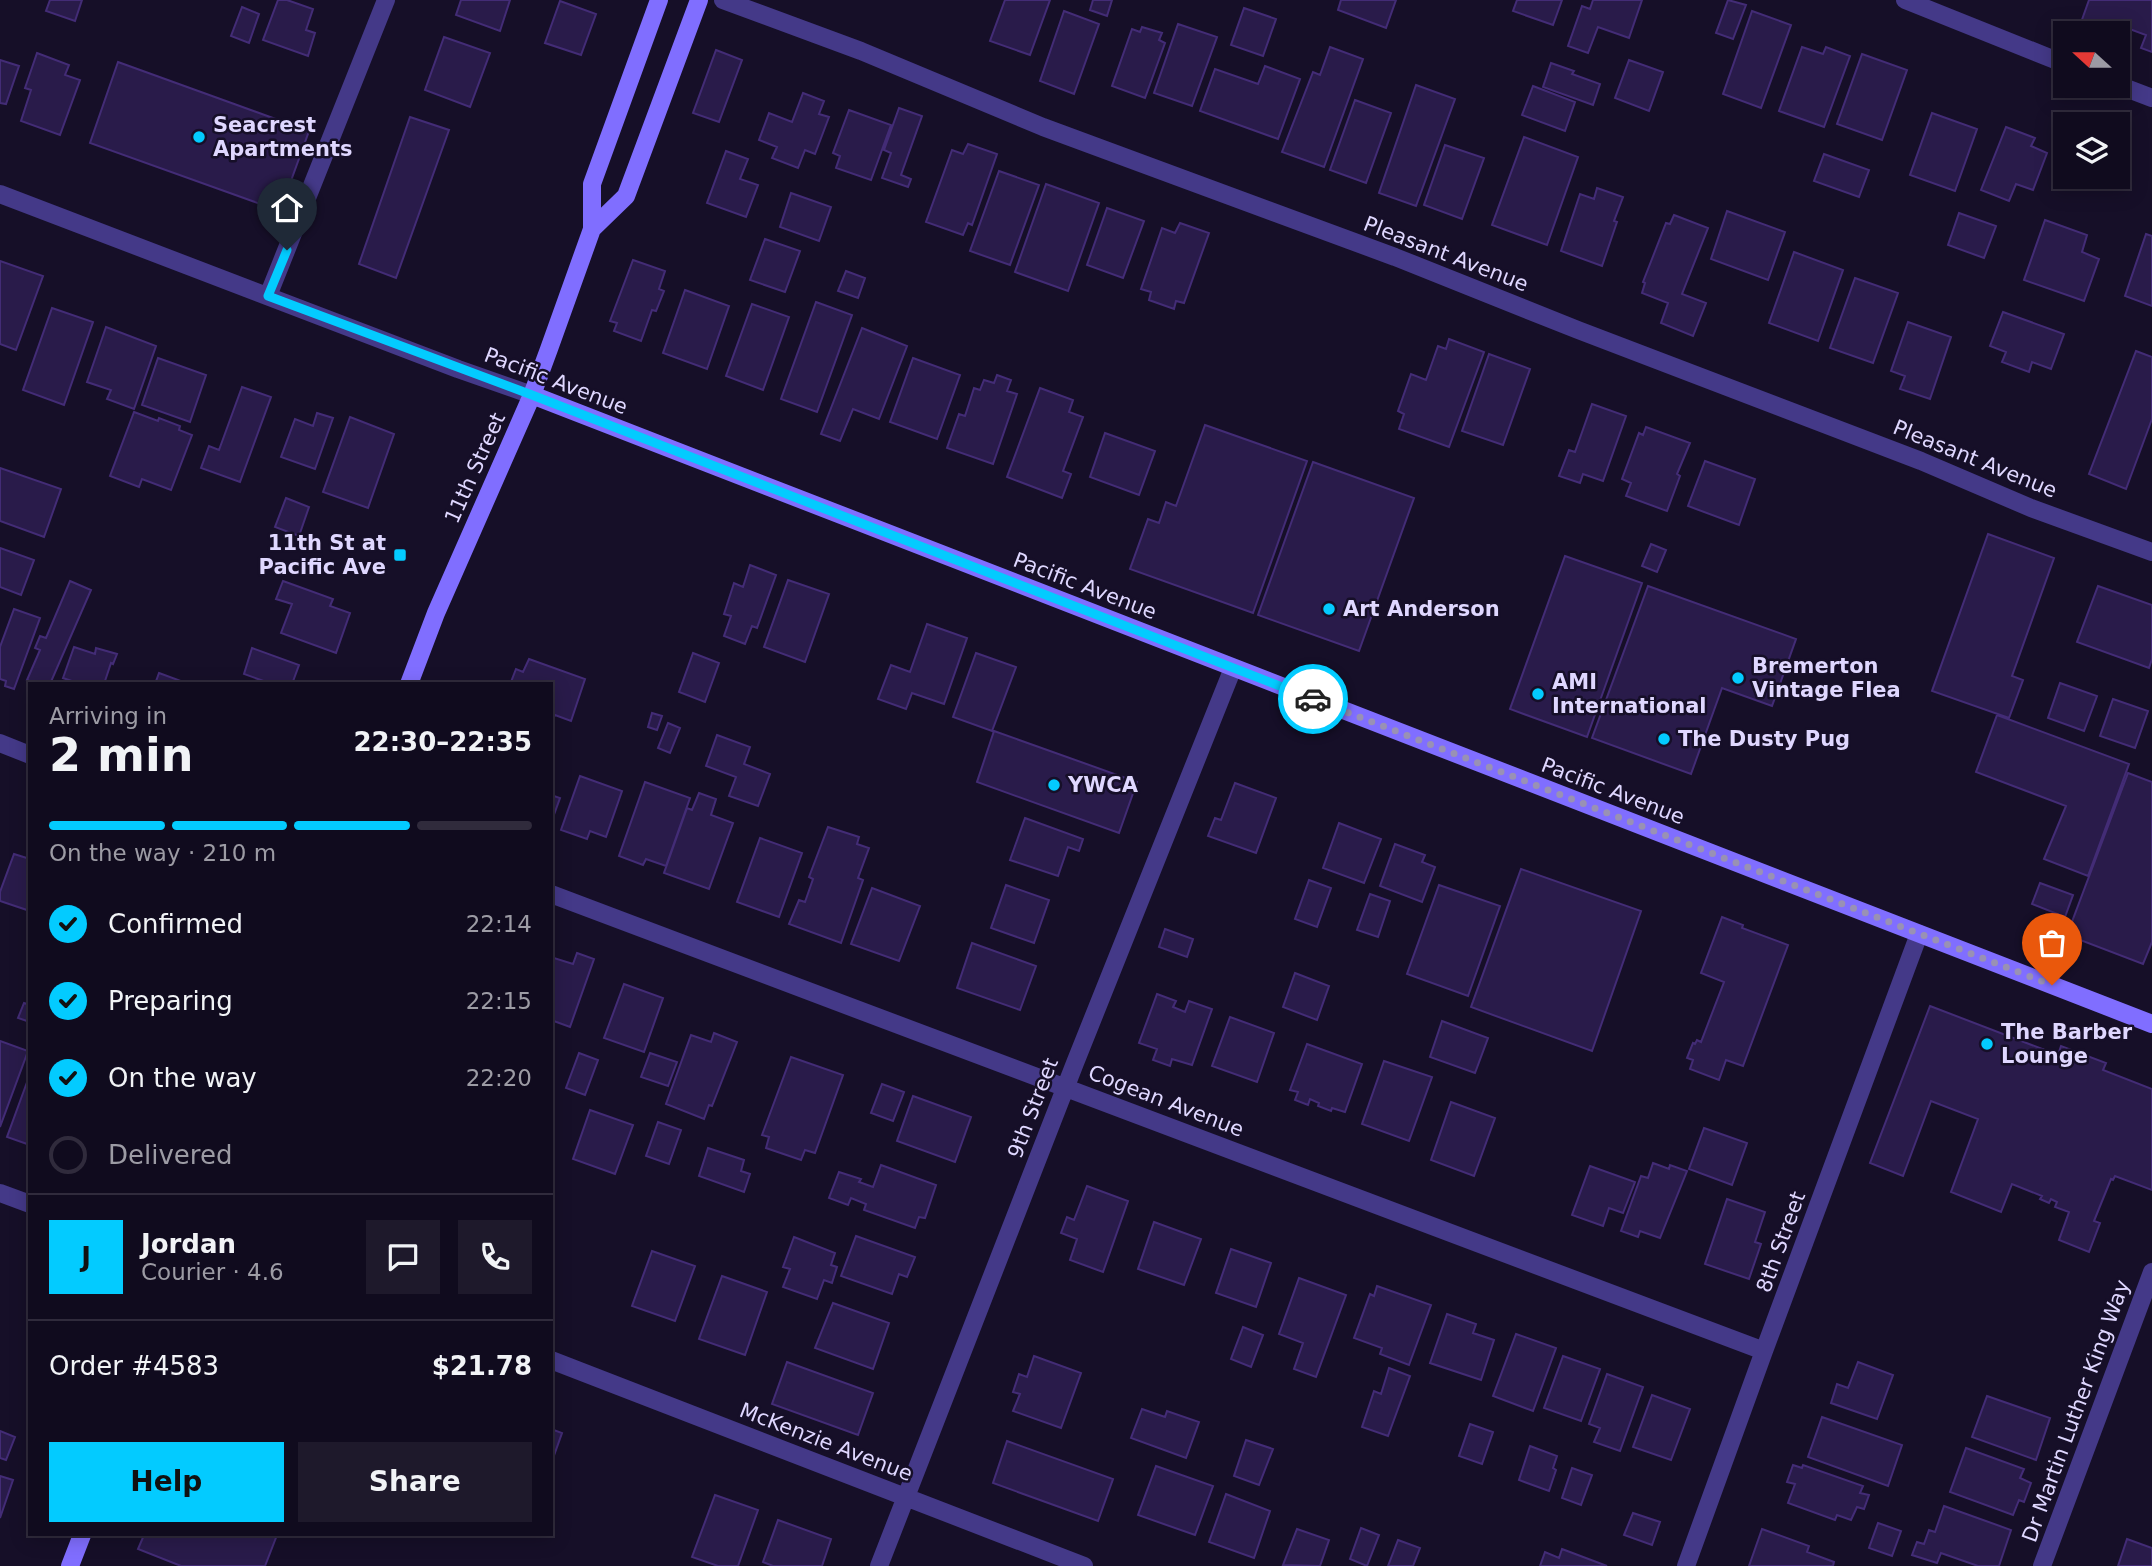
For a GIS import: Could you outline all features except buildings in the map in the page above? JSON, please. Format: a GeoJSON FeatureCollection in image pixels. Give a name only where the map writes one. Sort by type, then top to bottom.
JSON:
{"type":"FeatureCollection","features":[{"type":"Feature","properties":{"kind":"street"},"geometry":{"type":"LineString","coordinates":[[268,296],[386,0]]}},
{"type":"Feature","properties":{"kind":"street","name":"11th Street"},"geometry":{"type":"LineString","coordinates":[[410,682],[436,613],[532,395],[592,229],[592,184],[659,0]]}},
{"type":"Feature","properties":{"kind":"street","name":"11th Street"},"geometry":{"type":"LineString","coordinates":[[592,229],[626,196],[699,0]]}},
{"type":"Feature","properties":{"kind":"street","name":"Pleasant Avenue"},"geometry":{"type":"LineString","coordinates":[[723,0],[861,51],[1043,127],[1395,257],[1922,461],[2031,508],[2152,552]]}},
{"type":"Feature","properties":{"kind":"street"},"geometry":{"type":"LineString","coordinates":[[1905,0],[2053,59]]}},
{"type":"Feature","properties":{"kind":"street"},"geometry":{"type":"LineString","coordinates":[[2130,90],[2152,99]]}},
{"type":"Feature","properties":{"kind":"street","name":"Pacific Avenue"},"geometry":{"type":"LineString","coordinates":[[0,194],[532,395],[2152,1024]]}},
{"type":"Feature","properties":{"kind":"street","name":"9th Street"},"geometry":{"type":"LineString","coordinates":[[879,1566],[1233,668]]}},
{"type":"Feature","properties":{"kind":"street"},"geometry":{"type":"LineString","coordinates":[[0,743],[28,754]]}},
{"type":"Feature","properties":{"kind":"street","name":"Cogean Avenue"},"geometry":{"type":"LineString","coordinates":[[553,895],[1764,1351]]}},
{"type":"Feature","properties":{"kind":"street","name":"8th Street"},"geometry":{"type":"LineString","coordinates":[[1686,1566],[1919,934]]}},
{"type":"Feature","properties":{"kind":"street"},"geometry":{"type":"LineString","coordinates":[[0,1192],[28,1203]]}},
{"type":"Feature","properties":{"kind":"street","name":"Dr Martin Luther King Way"},"geometry":{"type":"LineString","coordinates":[[2042,1566],[2152,1272]]}},
{"type":"Feature","properties":{"kind":"street","name":"McKenzie Avenue"},"geometry":{"type":"LineString","coordinates":[[553,1361],[1084,1566]]}},
{"type":"Feature","properties":{"kind":"street"},"geometry":{"type":"LineString","coordinates":[[70,1566],[82,1536]]}},
{"type":"Feature","properties":{"kind":"way so far"},"geometry":{"type":"LineString","coordinates":[[1313,699],[2052,985]]}},
{"type":"Feature","properties":{"kind":"place","name":"Seacrest Apartments"},"geometry":{"type":"Point","coordinates":[199,137]}},
{"type":"Feature","properties":{"kind":"place","name":"11th St at Pacific Ave"},"geometry":{"type":"Point","coordinates":[400,555]}},
{"type":"Feature","properties":{"kind":"place","name":"Art Anderson"},"geometry":{"type":"Point","coordinates":[1329,609]}},
{"type":"Feature","properties":{"kind":"place","name":"Bremerton Vintage Flea"},"geometry":{"type":"Point","coordinates":[1738,678]}},
{"type":"Feature","properties":{"kind":"place","name":"AMI International"},"geometry":{"type":"Point","coordinates":[1538,694]}},
{"type":"Feature","properties":{"kind":"place","name":"The Dusty Pug"},"geometry":{"type":"Point","coordinates":[1664,739]}},
{"type":"Feature","properties":{"kind":"place","name":"YWCA"},"geometry":{"type":"Point","coordinates":[1054,785]}},
{"type":"Feature","properties":{"kind":"place","name":"The Barber Lounge"},"geometry":{"type":"Point","coordinates":[1987,1044]}},
{"type":"Feature","properties":{"kind":"route"},"geometry":{"type":"LineString","coordinates":[[287,250],[268,296],[532,395],[1313,699]]}}]}
